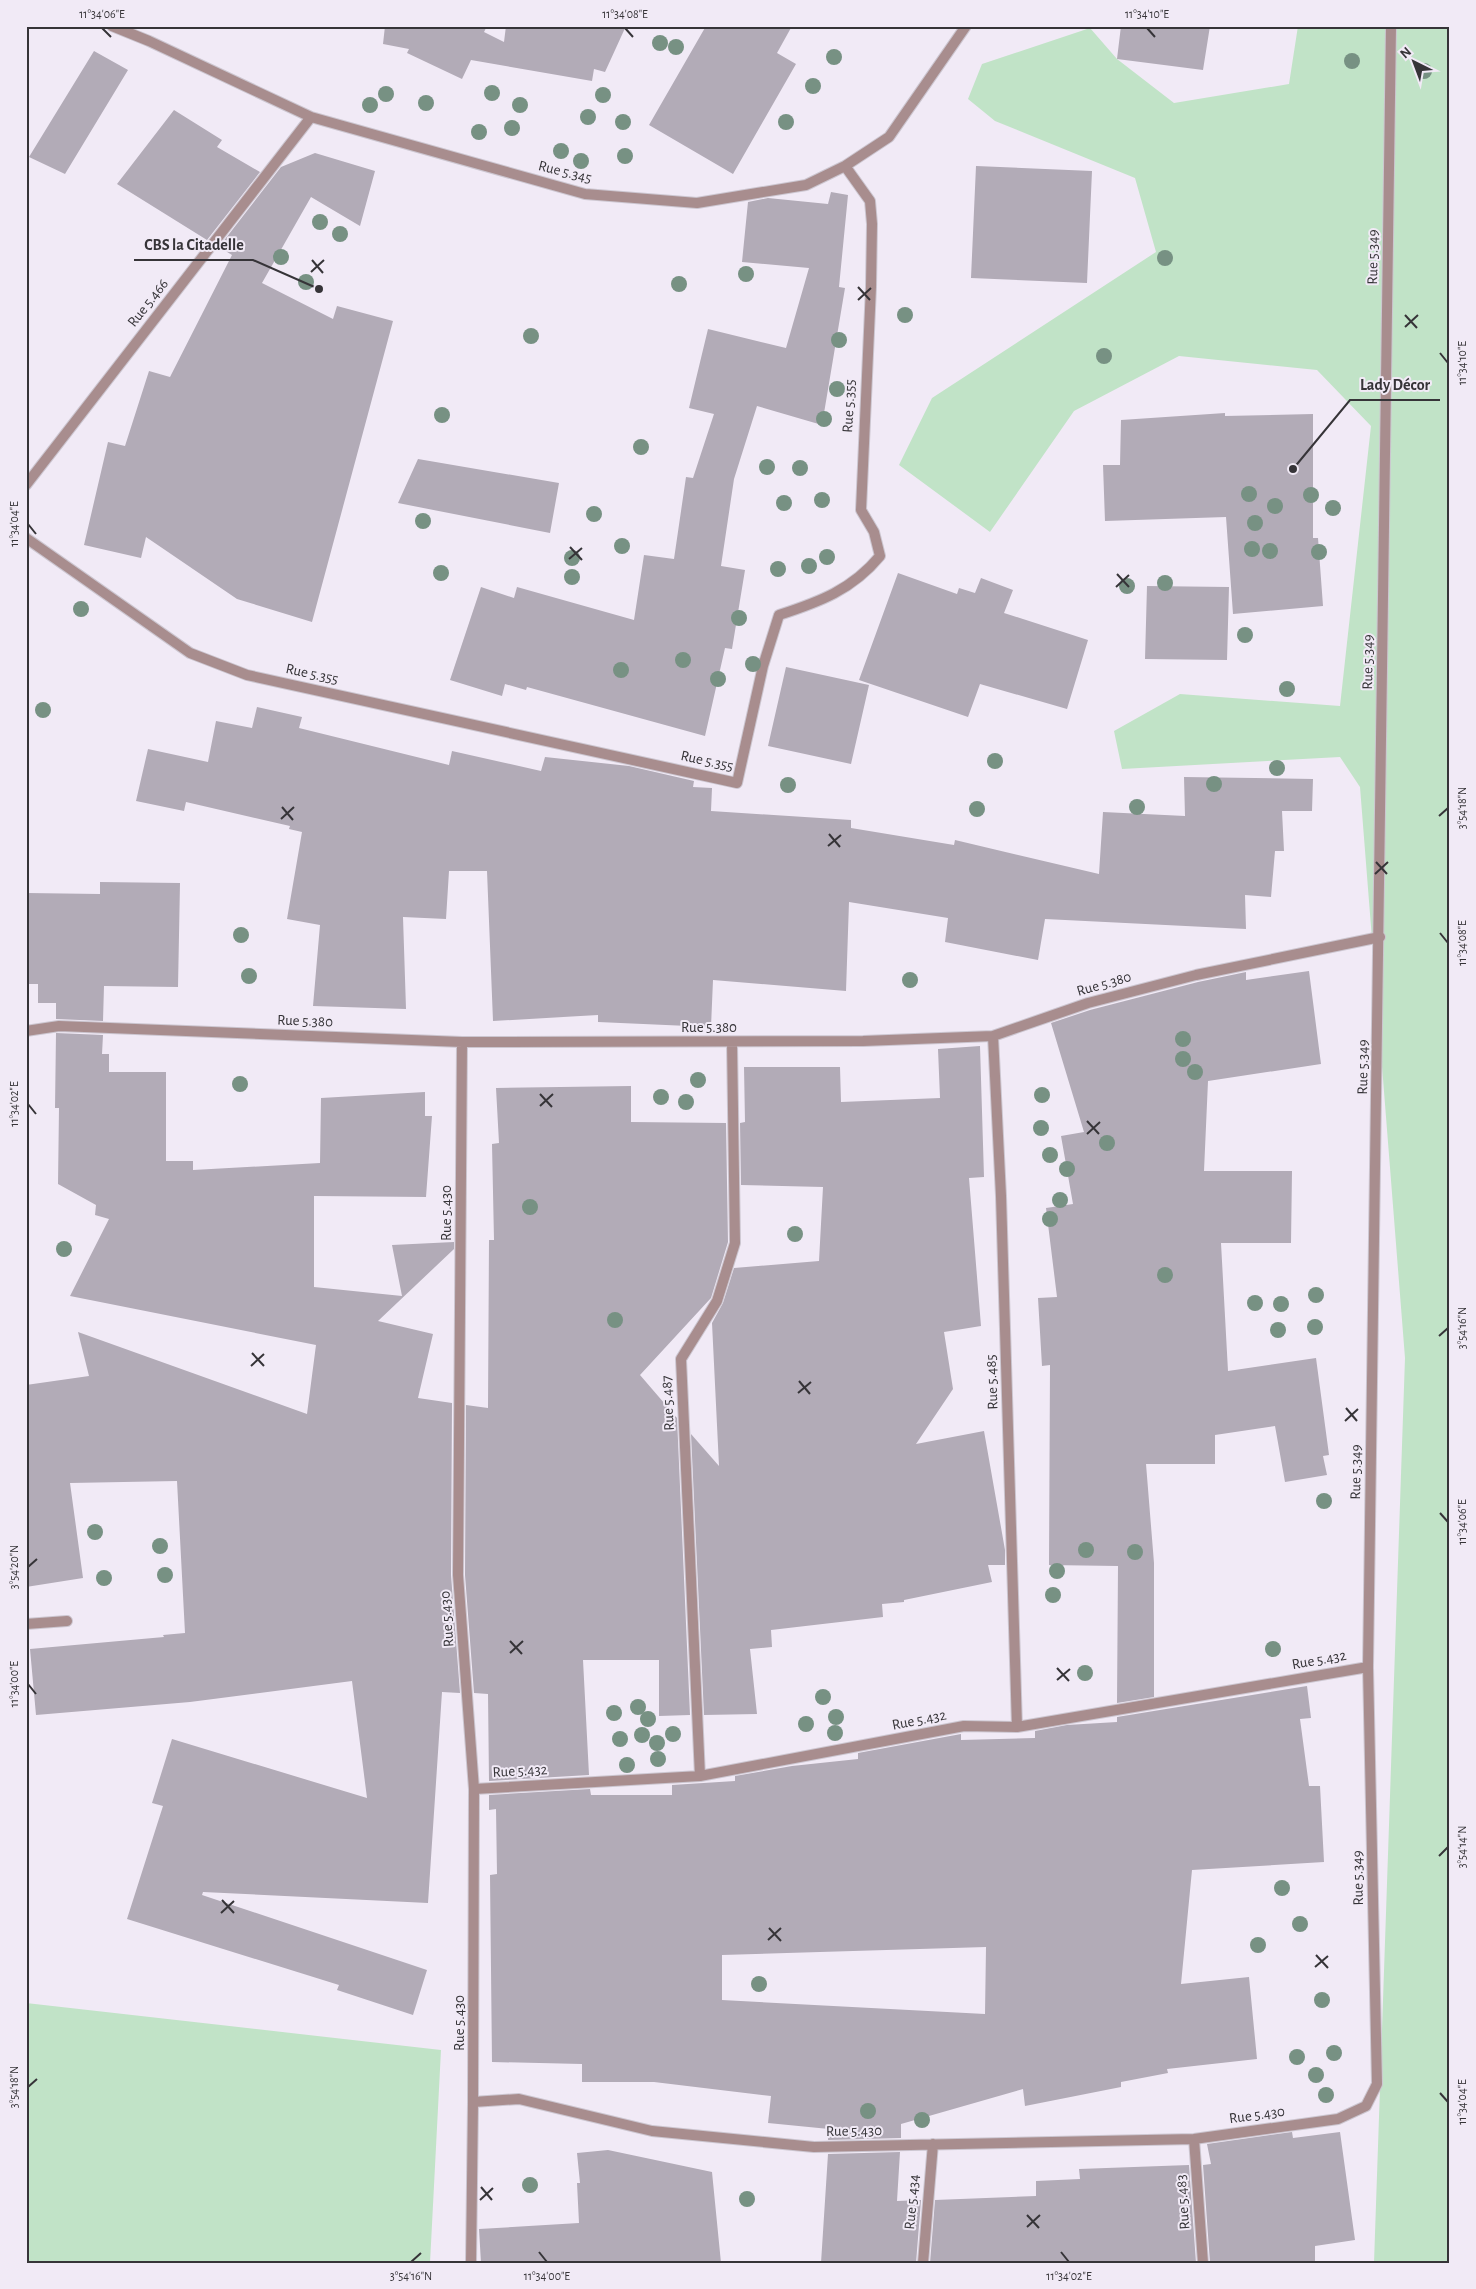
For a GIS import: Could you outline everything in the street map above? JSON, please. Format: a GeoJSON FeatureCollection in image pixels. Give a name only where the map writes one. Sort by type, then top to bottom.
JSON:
{"type":"FeatureCollection","features":[{"type":"Feature","properties":{"kind":"street","name":"Rue 5.345"},"geometry":{"type":"LineString","coordinates":[[112,26],[149,41],[311,117],[585,194],[697,203],[806,185],[845,166],[889,136],[966,26]]}},
{"type":"Feature","properties":{"kind":"street","name":"Rue 5.349"},"geometry":{"type":"LineString","coordinates":[[1366,2106],[1377,2084],[1368,1667],[1392,26]]}},
{"type":"Feature","properties":{"kind":"street","name":"Rue 5.466"},"geometry":{"type":"LineString","coordinates":[[26,485],[311,117]]}},
{"type":"Feature","properties":{"kind":"street","name":"Rue 5.355"},"geometry":{"type":"LineString","coordinates":[[26,538],[190,653],[247,675],[736,783],[763,666],[779,615],[822,600],[866,574],[880,556],[874,532],[861,510],[871,287],[870,201],[845,166]]}},
{"type":"Feature","properties":{"kind":"street","name":"Rue 5.380"},"geometry":{"type":"LineString","coordinates":[[26,1032],[59,1026],[462,1042],[863,1041],[993,1036],[1088,1003],[1196,975],[1380,937]]}},
{"type":"Feature","properties":{"kind":"street","name":"Rue 5.485"},"geometry":{"type":"LineString","coordinates":[[993,1036],[1001,1196],[1017,1727]]}},
{"type":"Feature","properties":{"kind":"street","name":"Rue 5.430"},"geometry":{"type":"LineString","coordinates":[[462,1042],[458,1575],[474,1789],[474,2102],[519,2099],[652,2131],[814,2147],[1194,2139],[1338,2119],[1366,2106]]}},
{"type":"Feature","properties":{"kind":"street","name":"Rue 5.487"},"geometry":{"type":"LineString","coordinates":[[700,1776],[681,1359],[717,1301],[735,1243],[732,1042]]}},
{"type":"Feature","properties":{"kind":"street"},"geometry":{"type":"LineString","coordinates":[[26,1624],[67,1621]]}},
{"type":"Feature","properties":{"kind":"street","name":"Rue 5.432"},"geometry":{"type":"LineString","coordinates":[[474,1789],[700,1776],[964,1726],[1017,1727],[1368,1667]]}},
{"type":"Feature","properties":{"kind":"street"},"geometry":{"type":"LineString","coordinates":[[471,2263],[474,2102]]}},
{"type":"Feature","properties":{"kind":"street","name":"Rue 5.483"},"geometry":{"type":"LineString","coordinates":[[1194,2139],[1203,2263]]}},
{"type":"Feature","properties":{"kind":"street","name":"Rue 5.434"},"geometry":{"type":"LineString","coordinates":[[923,2263],[933,2144]]}},
{"type":"Feature","properties":{"kind":"green space"},"geometry":{"type":"Polygon","coordinates":[[[1298,26],[1450,26],[1450,2263],[1374,2263],[1405,1358],[1360,787],[1340,757],[1122,769],[1114,731],[1180,694],[1340,706],[1371,426],[1317,370],[1179,356],[1074,411],[990,532],[899,465],[932,398],[1156,252],[1135,178],[995,121],[968,99],[982,64],[1090,28],[1117,59],[1174,103],[1289,84],[1298,26]]]}},
{"type":"Feature","properties":{"kind":"green space"},"geometry":{"type":"Polygon","coordinates":[[[26,2003],[441,2050],[430,2263],[26,2263],[26,2003]]]}},
{"type":"Feature","properties":{"kind":"building"},"geometry":{"type":"Polygon","coordinates":[[[385,26],[487,26],[484,32],[504,42],[506,26],[626,26],[605,72],[594,69],[592,81],[471,60],[462,79],[407,53],[409,49],[383,44],[385,26]]]}},
{"type":"Feature","properties":{"kind":"building"},"geometry":{"type":"Polygon","coordinates":[[[706,26],[792,26],[777,53],[796,64],[733,174],[649,125],[706,26]]]}},
{"type":"Feature","properties":{"kind":"building"},"geometry":{"type":"Polygon","coordinates":[[[1121,26],[1210,26],[1203,70],[1117,59],[1121,26]]]}},
{"type":"Feature","properties":{"kind":"building"},"geometry":{"type":"Polygon","coordinates":[[[94,51],[128,70],[65,174],[29,157],[94,51]]]}},
{"type":"Feature","properties":{"kind":"building"},"geometry":{"type":"Polygon","coordinates":[[[174,110],[222,140],[217,147],[260,172],[207,240],[117,184],[174,110]]]}},
{"type":"Feature","properties":{"kind":"building"},"geometry":{"type":"Polygon","coordinates":[[[315,153],[375,171],[360,226],[311,197],[262,283],[333,319],[337,306],[393,321],[312,622],[237,599],[146,537],[141,558],[84,545],[108,442],[125,446],[149,371],[170,377],[232,255],[219,247],[281,167],[315,153]]]}},
{"type":"Feature","properties":{"kind":"building"},"geometry":{"type":"Polygon","coordinates":[[[976,166],[1092,171],[1087,283],[971,278],[976,166]]]}},
{"type":"Feature","properties":{"kind":"building"},"geometry":{"type":"Polygon","coordinates":[[[831,192],[848,195],[839,287],[845,288],[822,425],[757,406],[734,479],[721,566],[745,570],[732,649],[725,648],[705,736],[527,687],[526,690],[505,684],[502,696],[450,680],[481,587],[514,598],[517,587],[634,620],[644,555],[674,559],[686,477],[693,478],[714,414],[689,408],[708,329],[786,348],[809,268],[742,262],[748,202],[768,198],[828,204],[831,192]]]}},
{"type":"Feature","properties":{"kind":"building"},"geometry":{"type":"Polygon","coordinates":[[[1225,413],[1225,416],[1313,414],[1313,538],[1318,538],[1323,606],[1233,614],[1226,517],[1105,521],[1103,465],[1120,465],[1121,420],[1225,413]]]}},
{"type":"Feature","properties":{"kind":"building"},"geometry":{"type":"Polygon","coordinates":[[[418,459],[559,483],[550,533],[398,503],[418,459]]]}},
{"type":"Feature","properties":{"kind":"building"},"geometry":{"type":"Polygon","coordinates":[[[898,573],[957,594],[959,588],[975,593],[981,578],[1013,590],[1004,613],[1088,640],[1067,709],[980,684],[968,717],[859,680],[898,573]]]}},
{"type":"Feature","properties":{"kind":"building"},"geometry":{"type":"Polygon","coordinates":[[[1147,586],[1229,587],[1227,660],[1145,659],[1147,586]]]}},
{"type":"Feature","properties":{"kind":"building"},"geometry":{"type":"Polygon","coordinates":[[[786,667],[869,685],[851,764],[768,746],[786,667]]]}},
{"type":"Feature","properties":{"kind":"building"},"geometry":{"type":"Polygon","coordinates":[[[257,707],[302,717],[299,728],[449,765],[452,751],[541,771],[545,757],[629,766],[694,781],[693,787],[712,788],[711,811],[851,820],[851,828],[954,845],[955,840],[1099,874],[1103,812],[1185,816],[1184,777],[1313,779],[1312,811],[1282,811],[1284,851],[1275,851],[1271,897],[1245,895],[1246,929],[1045,919],[1038,960],[945,942],[948,918],[849,902],[846,991],[713,980],[711,1027],[598,1022],[598,1015],[493,1021],[487,871],[449,871],[446,919],[403,917],[406,1009],[313,1006],[320,925],[287,919],[302,832],[289,829],[290,826],[186,802],[184,811],[136,801],[148,749],[208,762],[216,721],[252,728],[257,707]]]}},
{"type":"Feature","properties":{"kind":"building"},"geometry":{"type":"Polygon","coordinates":[[[100,882],[180,883],[178,987],[104,986],[103,1021],[56,1019],[56,1003],[38,1003],[38,984],[28,984],[27,893],[100,894],[100,882]]]}},
{"type":"Feature","properties":{"kind":"building"},"geometry":{"type":"Polygon","coordinates":[[[1309,971],[1321,1064],[1208,1081],[1204,1171],[1292,1171],[1291,1243],[1221,1243],[1228,1371],[1316,1358],[1329,1455],[1323,1456],[1327,1475],[1285,1482],[1275,1426],[1215,1435],[1215,1464],[1146,1464],[1154,1563],[1154,1697],[1117,1703],[1118,1566],[1049,1565],[1050,1365],[1042,1366],[1038,1298],[1057,1297],[1046,1208],[1073,1204],[1061,1136],[1084,1132],[1051,1023],[1090,1010],[1198,982],[1246,972],[1246,980],[1309,971]]]}},
{"type":"Feature","properties":{"kind":"building"},"geometry":{"type":"Polygon","coordinates":[[[56,1033],[103,1035],[102,1054],[109,1054],[109,1072],[166,1072],[166,1161],[193,1161],[193,1170],[320,1163],[321,1098],[425,1092],[425,1116],[432,1116],[426,1197],[314,1196],[314,1287],[402,1296],[392,1245],[454,1242],[454,1249],[378,1321],[433,1334],[418,1398],[452,1403],[451,1575],[460,1693],[442,1692],[428,1903],[203,1892],[202,1895],[427,1970],[413,2015],[337,1990],[339,1985],[127,1919],[163,1806],[152,1803],[172,1739],[367,1798],[352,1681],[190,1702],[36,1715],[30,1649],[164,1637],[163,1635],[185,1633],[177,1481],[70,1483],[83,1578],[26,1587],[26,1385],[89,1376],[78,1332],[307,1414],[316,1345],[70,1296],[109,1219],[95,1215],[96,1205],[58,1184],[59,1108],[55,1108],[56,1033]]]}},
{"type":"Feature","properties":{"kind":"building"},"geometry":{"type":"Polygon","coordinates":[[[980,1046],[984,1177],[969,1178],[981,1326],[944,1332],[953,1389],[916,1444],[984,1431],[1005,1550],[1005,1565],[988,1565],[992,1582],[904,1600],[904,1602],[882,1604],[883,1617],[771,1630],[772,1647],[750,1649],[757,1714],[704,1715],[691,1434],[719,1466],[712,1323],[723,1303],[734,1268],[819,1261],[823,1187],[741,1185],[740,1123],[745,1122],[744,1067],[840,1067],[841,1102],[940,1098],[938,1049],[980,1046]]]}},
{"type":"Feature","properties":{"kind":"building"},"geometry":{"type":"Polygon","coordinates":[[[631,1086],[631,1122],[726,1123],[728,1242],[711,1298],[640,1375],[677,1418],[690,1715],[659,1716],[659,1660],[583,1660],[589,1775],[489,1781],[488,1694],[474,1693],[465,1575],[466,1405],[488,1408],[489,1240],[494,1240],[492,1144],[499,1143],[496,1088],[631,1086]]]}},
{"type":"Feature","properties":{"kind":"building"},"geometry":{"type":"Polygon","coordinates":[[[1307,1686],[1311,1718],[1300,1719],[1309,1786],[1320,1786],[1324,1862],[1192,1870],[1181,1984],[1249,1977],[1257,2059],[1167,2069],[1168,2073],[1121,2082],[1121,2087],[1025,2106],[1023,2089],[901,2124],[901,2138],[828,2140],[829,2129],[768,2123],[771,2096],[654,2082],[582,2082],[582,2064],[492,2062],[490,1875],[497,1874],[496,1809],[489,1810],[489,1795],[590,1789],[591,1795],[672,1795],[672,1785],[735,1781],[735,1776],[792,1766],[858,1759],[858,1753],[961,1734],[961,1740],[1035,1738],[1035,1731],[1067,1725],[1117,1722],[1117,1717],[1307,1686]],[[986,1947],[722,1955],[722,2000],[985,2014],[986,1947]]]}},
{"type":"Feature","properties":{"kind":"building"},"geometry":{"type":"Polygon","coordinates":[[[1292,2132],[1293,2138],[1340,2132],[1355,2240],[1315,2246],[1315,2263],[1210,2263],[1203,2165],[1211,2164],[1207,2144],[1292,2132]]]}},
{"type":"Feature","properties":{"kind":"building"},"geometry":{"type":"Polygon","coordinates":[[[608,2150],[712,2172],[721,2263],[481,2263],[479,2229],[579,2223],[577,2183],[580,2183],[577,2153],[608,2150]]]}},
{"type":"Feature","properties":{"kind":"building"},"geometry":{"type":"Polygon","coordinates":[[[900,2152],[897,2201],[921,2200],[916,2263],[821,2263],[828,2154],[900,2152]]]}},
{"type":"Feature","properties":{"kind":"building"},"geometry":{"type":"Polygon","coordinates":[[[1189,2165],[1196,2263],[930,2263],[935,2200],[1036,2196],[1036,2181],[1080,2179],[1079,2169],[1189,2165]]]}},
{"type":"Feature","properties":{"kind":"place","name":"CBS la Citadelle"},"geometry":{"type":"Point","coordinates":[319,289]}},
{"type":"Feature","properties":{"kind":"place","name":"Lady Décor"},"geometry":{"type":"Point","coordinates":[1293,469]}}]}
